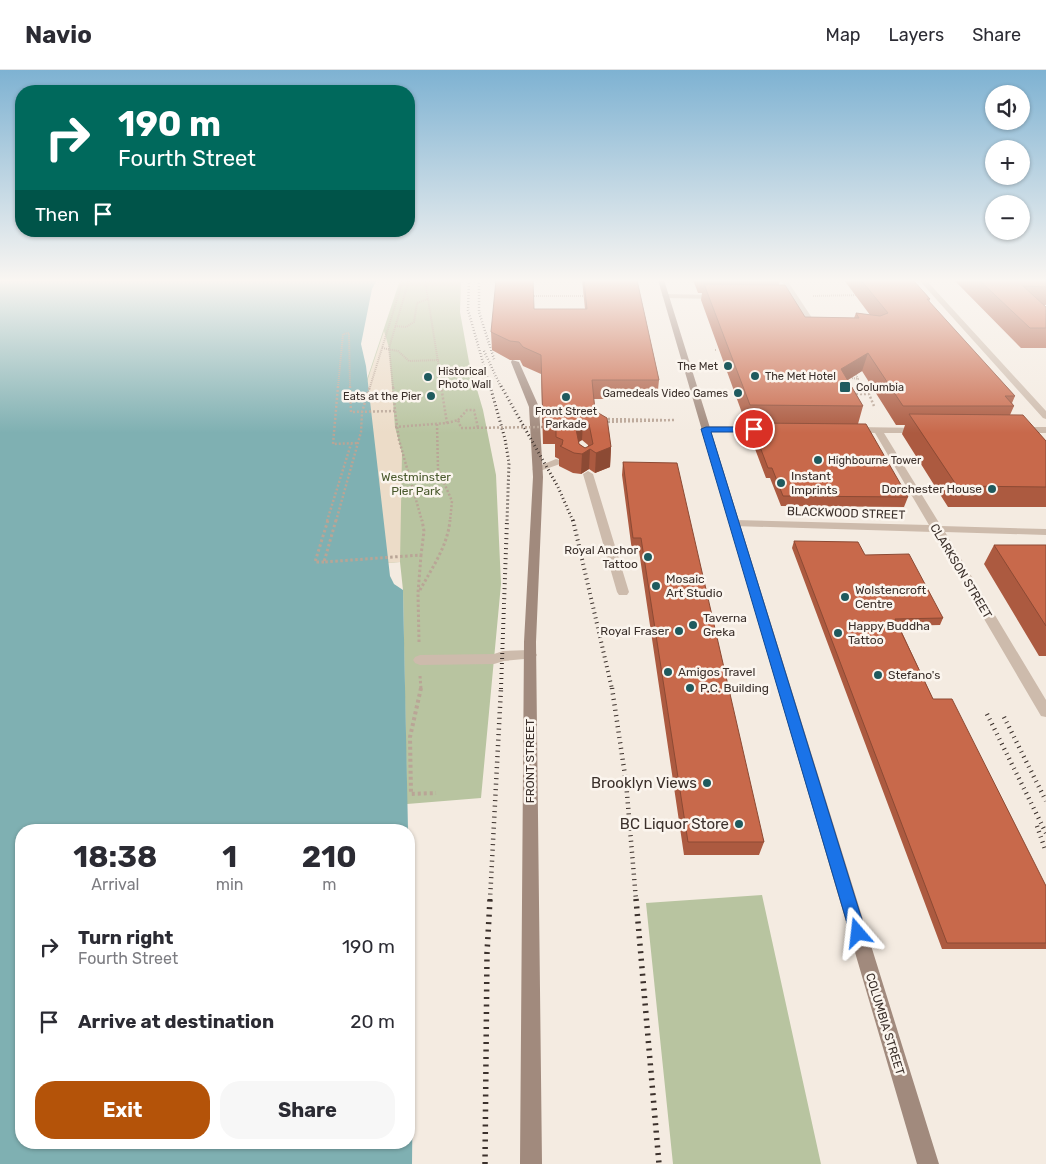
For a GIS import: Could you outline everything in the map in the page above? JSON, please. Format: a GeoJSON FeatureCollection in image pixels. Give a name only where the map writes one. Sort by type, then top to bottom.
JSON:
{"type":"FeatureCollection","features":[{"type":"Feature","properties":{"kind":"street","name":"COLUMBIA STREET"},"geometry":{"type":"LineString","coordinates":[[677,331],[928,1164]]}},
{"type":"Feature","properties":{"kind":"street"},"geometry":{"type":"LineString","coordinates":[[969,331],[1046,416]]}},
{"type":"Feature","properties":{"kind":"street","name":"FRONT STREET"},"geometry":{"type":"LineString","coordinates":[[515,362],[534,407],[537,469],[530,655],[531,1164]]}},
{"type":"Feature","properties":{"kind":"street"},"geometry":{"type":"LineString","coordinates":[[706,429],[773,429]]}},
{"type":"Feature","properties":{"kind":"street"},"geometry":{"type":"LineString","coordinates":[[840,430],[931,430]]}},
{"type":"Feature","properties":{"kind":"street","name":"CLARKSON STREET"},"geometry":{"type":"LineString","coordinates":[[878,430],[1046,712]]}},
{"type":"Feature","properties":{"kind":"street"},"geometry":{"type":"LineString","coordinates":[[1007,430],[1046,430]]}},
{"type":"Feature","properties":{"kind":"street"},"geometry":{"type":"LineString","coordinates":[[537,469],[556,462]]}},
{"type":"Feature","properties":{"kind":"street"},"geometry":{"type":"LineString","coordinates":[[588,474],[623,592]]}},
{"type":"Feature","properties":{"kind":"street","name":"BLACKWOOD STREET"},"geometry":{"type":"LineString","coordinates":[[734,523],[1046,532]]}},
{"type":"Feature","properties":{"kind":"street"},"geometry":{"type":"LineString","coordinates":[[420,660],[494,659],[502,656],[530,655]]}},
{"type":"Feature","properties":{"kind":"path"},"geometry":{"type":"LineString","coordinates":[[324,562],[358,444],[362,412],[387,331]]}},
{"type":"Feature","properties":{"kind":"path"},"geometry":{"type":"LineString","coordinates":[[394,331],[389,348],[396,427],[424,526],[418,593],[421,690],[410,737],[411,794],[436,793]]}},
{"type":"Feature","properties":{"kind":"path"},"geometry":{"type":"LineString","coordinates":[[434,331],[447,423]]}},
{"type":"Feature","properties":{"kind":"path"},"geometry":{"type":"LineString","coordinates":[[358,444],[333,444],[342,334],[349,334],[351,412],[395,411]]}},
{"type":"Feature","properties":{"kind":"path"},"geometry":{"type":"LineString","coordinates":[[382,348],[389,348],[404,353],[409,361],[439,360]]}},
{"type":"Feature","properties":{"kind":"path"},"geometry":{"type":"LineString","coordinates":[[852,378],[858,379],[854,370]]}},
{"type":"Feature","properties":{"kind":"path"},"geometry":{"type":"LineString","coordinates":[[850,400],[848,394],[869,394],[874,406]]}},
{"type":"Feature","properties":{"kind":"path"},"geometry":{"type":"LineString","coordinates":[[396,427],[447,423],[458,420],[467,410],[474,410],[478,428]]}},
{"type":"Feature","properties":{"kind":"path"},"geometry":{"type":"LineString","coordinates":[[595,419],[664,421]]}},
{"type":"Feature","properties":{"kind":"path"},"geometry":{"type":"LineString","coordinates":[[458,420],[461,428],[549,427]]}},
{"type":"Feature","properties":{"kind":"path"},"geometry":{"type":"LineString","coordinates":[[602,422],[674,420]]}},
{"type":"Feature","properties":{"kind":"path"},"geometry":{"type":"LineString","coordinates":[[418,593],[437,560],[449,532],[452,501],[438,469],[437,424]]}},
{"type":"Feature","properties":{"kind":"path"},"geometry":{"type":"LineString","coordinates":[[351,444],[315,562],[421,555]]}},
{"type":"Feature","properties":{"kind":"green space","name":"Westminster Pier Park"},"geometry":{"type":"Polygon","coordinates":[[[383,331],[463,331],[469,362],[483,410],[496,475],[501,584],[481,798],[407,804],[403,590],[400,562],[304,569],[383,331]]]}},
{"type":"Feature","properties":{"kind":"green space"},"geometry":{"type":"Polygon","coordinates":[[[762,895],[821,1164],[673,1164],[646,903],[762,895]]]}},
{"type":"Feature","properties":{"kind":"shaded area"},"geometry":{"type":"Polygon","coordinates":[[[384,331],[389,348],[395,427],[402,453],[400,562],[304,569],[384,331]]]}},
{"type":"Feature","properties":{"kind":"water"},"geometry":{"type":"Polygon","coordinates":[[[0,331],[364,331],[361,344],[366,366],[390,576],[394,584],[403,590],[408,824],[15,824],[15,1149],[412,1149],[412,1164],[0,1164],[0,331]]]}},
{"type":"Feature","properties":{"kind":"building"},"geometry":{"type":"Polygon","coordinates":[[[491,331],[648,331],[659,380],[592,380],[595,411],[607,418],[611,447],[596,453],[590,449],[582,454],[574,453],[560,446],[563,440],[556,437],[556,424],[543,423],[541,355],[523,347],[519,342],[510,341],[491,331]],[[583,420],[575,424],[579,444],[585,448],[593,444],[589,424],[583,420]]]}},
{"type":"Feature","properties":{"kind":"building"},"geometry":{"type":"Polygon","coordinates":[[[722,331],[956,331],[1015,396],[1005,396],[1014,406],[903,406],[868,353],[841,369],[863,406],[750,405],[722,331]]]}},
{"type":"Feature","properties":{"kind":"building"},"geometry":{"type":"Polygon","coordinates":[[[909,414],[1023,415],[1046,441],[1046,487],[957,486],[909,414]]]}},
{"type":"Feature","properties":{"kind":"building","name":"Highbourne Tower"},"geometry":{"type":"Polygon","coordinates":[[[751,423],[866,424],[908,497],[783,496],[772,468],[768,468],[751,423]]]}},
{"type":"Feature","properties":{"kind":"building"},"geometry":{"type":"Polygon","coordinates":[[[623,462],[677,463],[764,842],[688,842],[641,538],[633,538],[623,462]]]}},
{"type":"Feature","properties":{"kind":"building"},"geometry":{"type":"Polygon","coordinates":[[[794,541],[858,542],[865,555],[909,554],[943,618],[895,619],[933,699],[952,699],[1046,886],[1046,943],[947,943],[794,541]]]}},
{"type":"Feature","properties":{"kind":"building"},"geometry":{"type":"Polygon","coordinates":[[[994,545],[1046,545],[1046,626],[994,545]]]}},
{"type":"Feature","properties":{"kind":"railway"},"geometry":{"type":"LineString","coordinates":[[474,331],[490,387]]}},
{"type":"Feature","properties":{"kind":"railway"},"geometry":{"type":"LineString","coordinates":[[485,331],[494,359]]}},
{"type":"Feature","properties":{"kind":"railway"},"geometry":{"type":"LineString","coordinates":[[484,351],[501,387]]}},
{"type":"Feature","properties":{"kind":"railway"},"geometry":{"type":"LineString","coordinates":[[490,386],[505,439],[509,463],[507,521]]}},
{"type":"Feature","properties":{"kind":"railway"},"geometry":{"type":"LineString","coordinates":[[501,386],[558,487],[573,521]]}},
{"type":"Feature","properties":{"kind":"railway"},"geometry":{"type":"LineString","coordinates":[[501,689],[507,520]]}},
{"type":"Feature","properties":{"kind":"railway"},"geometry":{"type":"LineString","coordinates":[[573,520],[612,689]]}},
{"type":"Feature","properties":{"kind":"railway"},"geometry":{"type":"LineString","coordinates":[[490,900],[501,688]]}},
{"type":"Feature","properties":{"kind":"railway"},"geometry":{"type":"LineString","coordinates":[[612,688],[626,782],[636,900]]}},
{"type":"Feature","properties":{"kind":"railway"},"geometry":{"type":"LineString","coordinates":[[987,714],[1046,833]]}},
{"type":"Feature","properties":{"kind":"railway"},"geometry":{"type":"LineString","coordinates":[[1004,717],[1046,801]]}},
{"type":"Feature","properties":{"kind":"railway"},"geometry":{"type":"LineString","coordinates":[[1037,826],[1046,852]]}},
{"type":"Feature","properties":{"kind":"railway"},"geometry":{"type":"LineString","coordinates":[[485,1164],[487,953],[490,899]]}},
{"type":"Feature","properties":{"kind":"railway"},"geometry":{"type":"LineString","coordinates":[[636,899],[659,1164]]}},
{"type":"Feature","properties":{"kind":"place","name":"The Met"},"geometry":{"type":"Point","coordinates":[728,366]}},
{"type":"Feature","properties":{"kind":"place","name":"The Met Hotel"},"geometry":{"type":"Point","coordinates":[755,376]}},
{"type":"Feature","properties":{"kind":"place","name":"Historical Photo Wall"},"geometry":{"type":"Point","coordinates":[428,377]}},
{"type":"Feature","properties":{"kind":"place","name":"Columbia"},"geometry":{"type":"Point","coordinates":[845,387]}},
{"type":"Feature","properties":{"kind":"place","name":"Gamedeals Video Games"},"geometry":{"type":"Point","coordinates":[738,393]}},
{"type":"Feature","properties":{"kind":"place","name":"Eats at the Pier"},"geometry":{"type":"Point","coordinates":[431,396]}},
{"type":"Feature","properties":{"kind":"place","name":"Front Street Parkade"},"geometry":{"type":"Point","coordinates":[566,397]}},
{"type":"Feature","properties":{"kind":"place","name":"Highbourne Tower"},"geometry":{"type":"Point","coordinates":[818,460]}},
{"type":"Feature","properties":{"kind":"place","name":"Instant Imprints"},"geometry":{"type":"Point","coordinates":[781,483]}},
{"type":"Feature","properties":{"kind":"place","name":"Dorchester House"},"geometry":{"type":"Point","coordinates":[992,489]}},
{"type":"Feature","properties":{"kind":"place","name":"Royal Anchor Tattoo"},"geometry":{"type":"Point","coordinates":[648,557]}},
{"type":"Feature","properties":{"kind":"place","name":"Mosaic Art Studio"},"geometry":{"type":"Point","coordinates":[656,586]}},
{"type":"Feature","properties":{"kind":"place","name":"Wolstencroft Centre"},"geometry":{"type":"Point","coordinates":[845,597]}},
{"type":"Feature","properties":{"kind":"place","name":"Taverna Greka"},"geometry":{"type":"Point","coordinates":[693,625]}},
{"type":"Feature","properties":{"kind":"place","name":"Royal Fraser"},"geometry":{"type":"Point","coordinates":[679,631]}},
{"type":"Feature","properties":{"kind":"place","name":"Happy Buddha Tattoo"},"geometry":{"type":"Point","coordinates":[838,633]}},
{"type":"Feature","properties":{"kind":"place","name":"Amigos Travel"},"geometry":{"type":"Point","coordinates":[668,672]}},
{"type":"Feature","properties":{"kind":"place","name":"Stefano's"},"geometry":{"type":"Point","coordinates":[878,675]}},
{"type":"Feature","properties":{"kind":"place","name":"P.C. Building"},"geometry":{"type":"Point","coordinates":[690,688]}},
{"type":"Feature","properties":{"kind":"place","name":"Brooklyn Views"},"geometry":{"type":"Point","coordinates":[707,783]}},
{"type":"Feature","properties":{"kind":"place","name":"BC Liquor Store"},"geometry":{"type":"Point","coordinates":[739,824]}},
{"type":"Feature","properties":{"kind":"route"},"geometry":{"type":"LineString","coordinates":[[754,429],[706,429],[858,933]]}}]}
